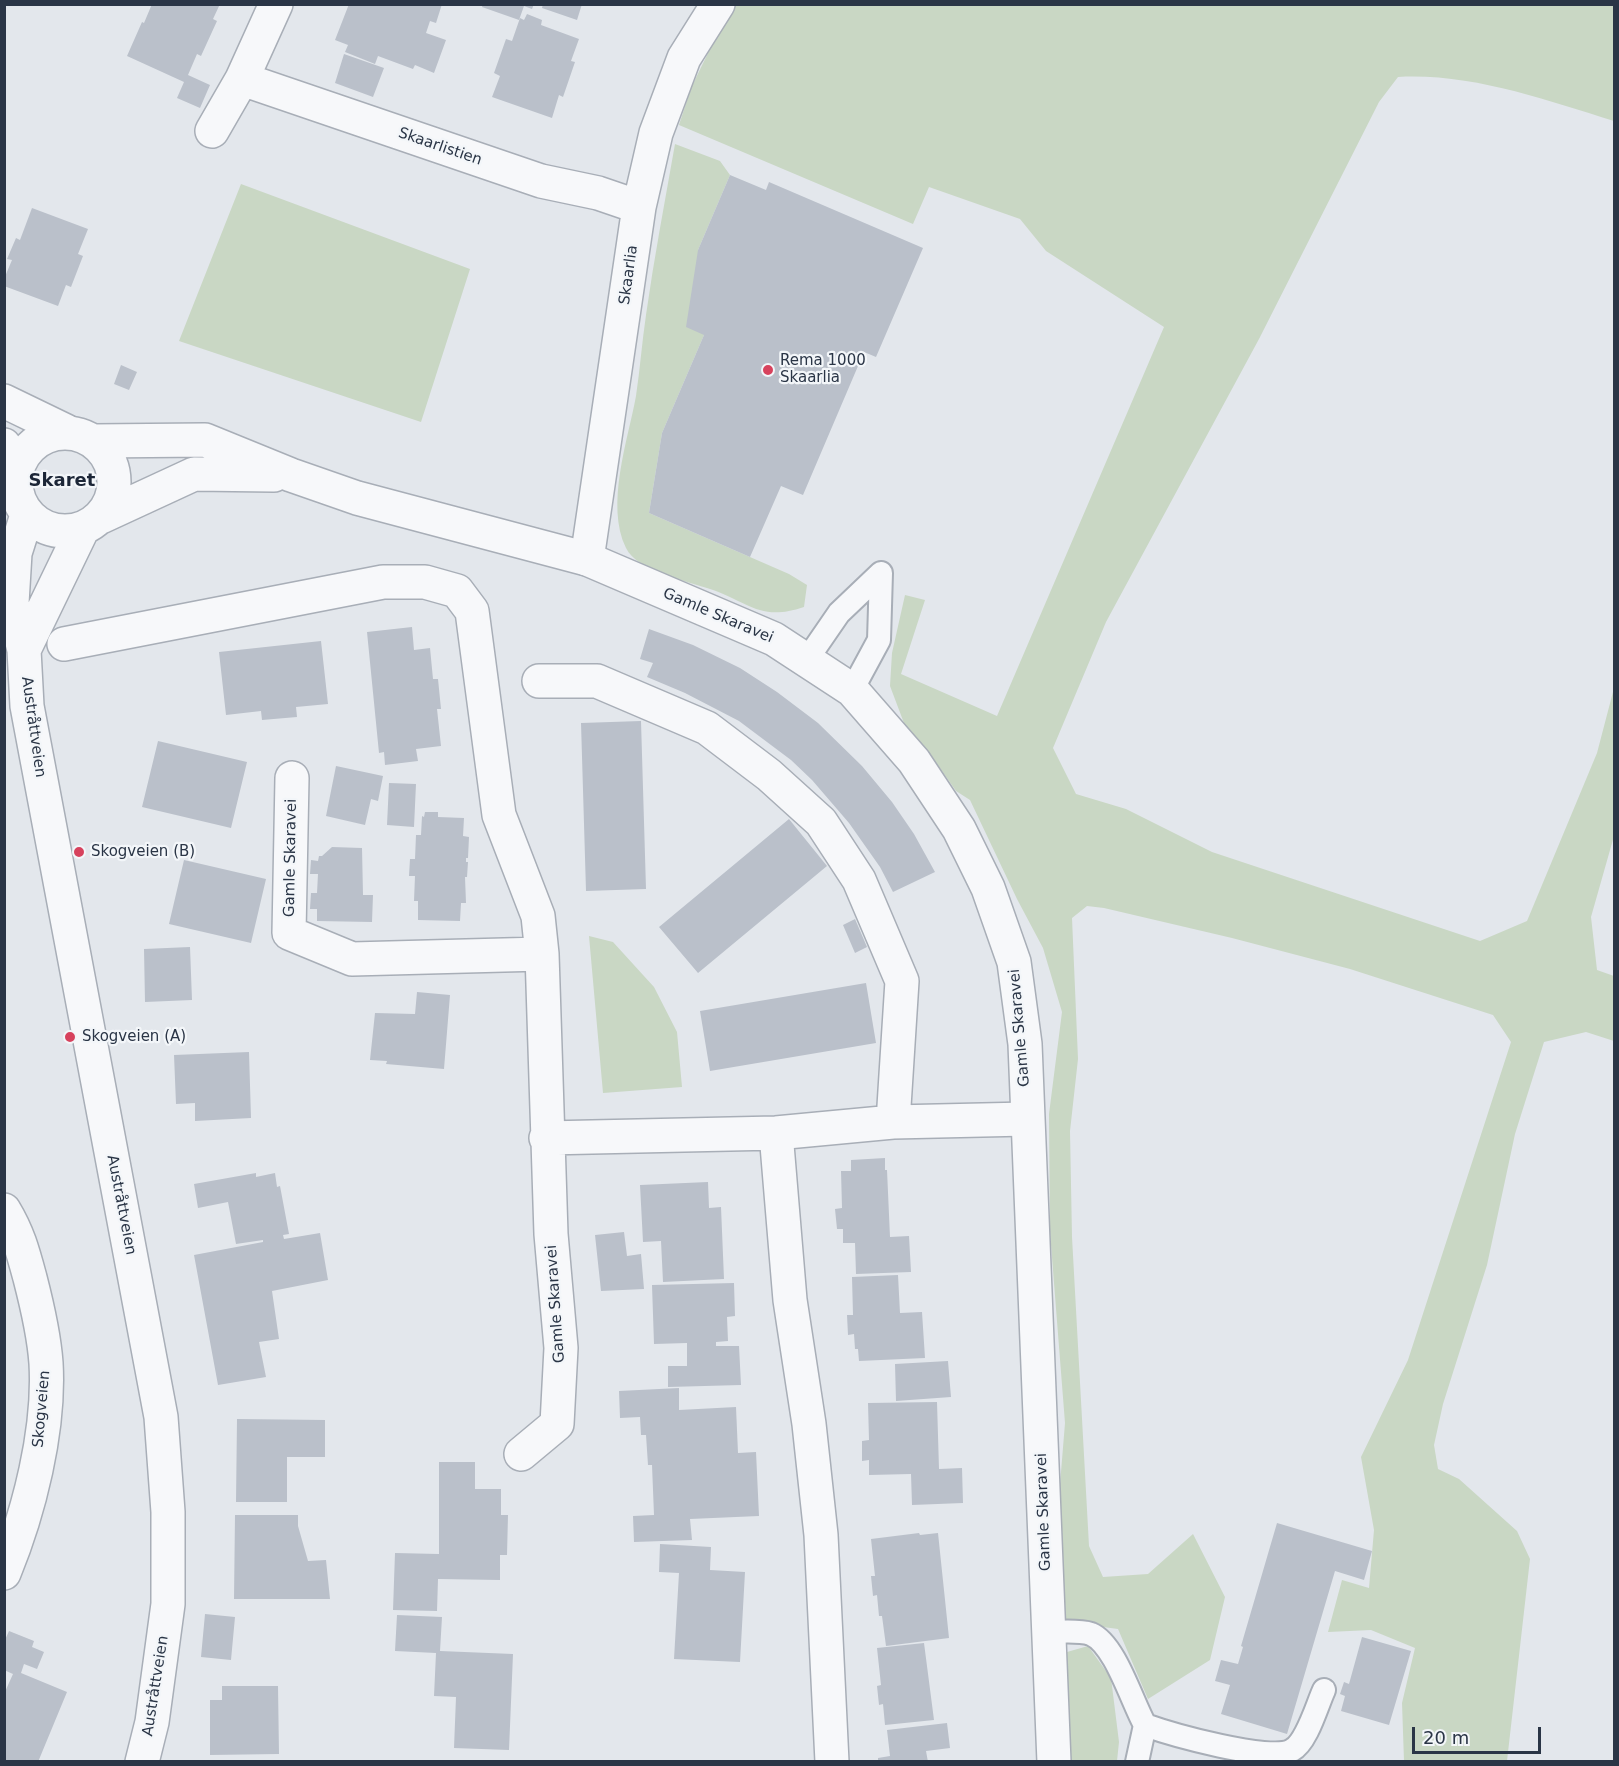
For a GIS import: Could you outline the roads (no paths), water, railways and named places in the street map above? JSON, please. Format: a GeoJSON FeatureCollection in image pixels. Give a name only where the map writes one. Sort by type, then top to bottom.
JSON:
{"type":"FeatureCollection","features":[{"type":"Feature","properties":{"kind":"street"},"geometry":{"type":"LineString","coordinates":[[212,131],[242,79],[276,4]]}},
{"type":"Feature","properties":{"kind":"street","name":"Skaarlia"},"geometry":{"type":"LineString","coordinates":[[587,559],[639,207],[656,133],[684,58],[718,4]]}},
{"type":"Feature","properties":{"kind":"street","name":"Skaarlistien"},"geometry":{"type":"LineString","coordinates":[[242,79],[541,181],[598,193],[639,207]]}},
{"type":"Feature","properties":{"kind":"street"},"geometry":{"type":"LineString","coordinates":[[4,401],[80,436]]}},
{"type":"Feature","properties":{"kind":"street"},"geometry":{"type":"LineString","coordinates":[[80,436],[44,436],[11,455],[17,494],[27,515],[43,526],[67,532],[92,523]]}},
{"type":"Feature","properties":{"kind":"street","name":"Gamle Skaravei"},"geometry":{"type":"LineString","coordinates":[[80,436],[205,440],[291,475],[357,498],[587,559],[774,639],[852,690],[914,761],[959,829],[988,888],[1014,962],[1025,1044],[1054,1761]]}},
{"type":"Feature","properties":{"kind":"street","name":"Austråttveien"},"geometry":{"type":"LineString","coordinates":[[24,651],[92,523],[112,500],[115,483],[114,468],[106,452],[80,436]]}},
{"type":"Feature","properties":{"kind":"street","name":"Gamle Skaravei"},"geometry":{"type":"LineString","coordinates":[[92,523],[194,474],[291,475]]}},
{"type":"Feature","properties":{"kind":"street","name":"Austråttveien"},"geometry":{"type":"LineString","coordinates":[[27,515],[15,553],[12,603],[24,651],[27,706],[161,1417],[168,1512],[168,1605],[152,1722],[142,1761]]}},
{"type":"Feature","properties":{"kind":"street","name":"Gamle Skaravei"},"geometry":{"type":"LineString","coordinates":[[64,644],[384,582],[426,582],[458,591],[472,611],[499,815],[538,916],[542,954],[546,1138],[551,1234],[561,1348],[557,1424],[521,1454]]}},
{"type":"Feature","properties":{"kind":"street"},"geometry":{"type":"LineString","coordinates":[[539,681],[597,681],[706,728],[769,775],[821,822],[859,880],[902,981],[893,1122]]}},
{"type":"Feature","properties":{"kind":"street","name":"Gamle Skaravei"},"geometry":{"type":"LineString","coordinates":[[292,778],[289,933],[352,959],[542,954]]}},
{"type":"Feature","properties":{"kind":"street"},"geometry":{"type":"LineString","coordinates":[[546,1138],[776,1133],[893,1122],[1027,1119]]}},
{"type":"Feature","properties":{"kind":"street"},"geometry":{"type":"LineString","coordinates":[[776,1133],[790,1300],[809,1424],[821,1535],[832,1761]]}},
{"type":"Feature","properties":{"kind":"street","name":"Skogveien"},"geometry":{"type":"LineString","coordinates":[[4,1210],[17,1232],[35,1298],[46,1364],[44,1423],[33,1486],[13,1552],[4,1573]]}},
{"type":"Feature","properties":{"kind":"lane"},"geometry":{"type":"LineString","coordinates":[[806,661],[839,613],[881,573],[879,640],[852,690]]}},
{"type":"Feature","properties":{"kind":"lane"},"geometry":{"type":"LineString","coordinates":[[1049,1632],[1089,1634],[1098,1638],[1109,1650],[1120,1670],[1145,1725],[1178,1737],[1262,1753],[1279,1754],[1292,1751],[1302,1742],[1324,1690]]}},
{"type":"Feature","properties":{"kind":"lane"},"geometry":{"type":"LineString","coordinates":[[1137,1761],[1145,1725]]}},
{"type":"Feature","properties":{"kind":"place","name":"Rema 1000 Skaarlia"},"geometry":{"type":"Point","coordinates":[768,370]}},
{"type":"Feature","properties":{"kind":"place","name":"Skogveien (B)"},"geometry":{"type":"Point","coordinates":[79,852]}},
{"type":"Feature","properties":{"kind":"place","name":"Skogveien (A)"},"geometry":{"type":"Point","coordinates":[70,1037]}},
{"type":"Feature","properties":{"kind":"district","name":"Skaret"},"geometry":{"type":"Point","coordinates":[62,481]}}]}
